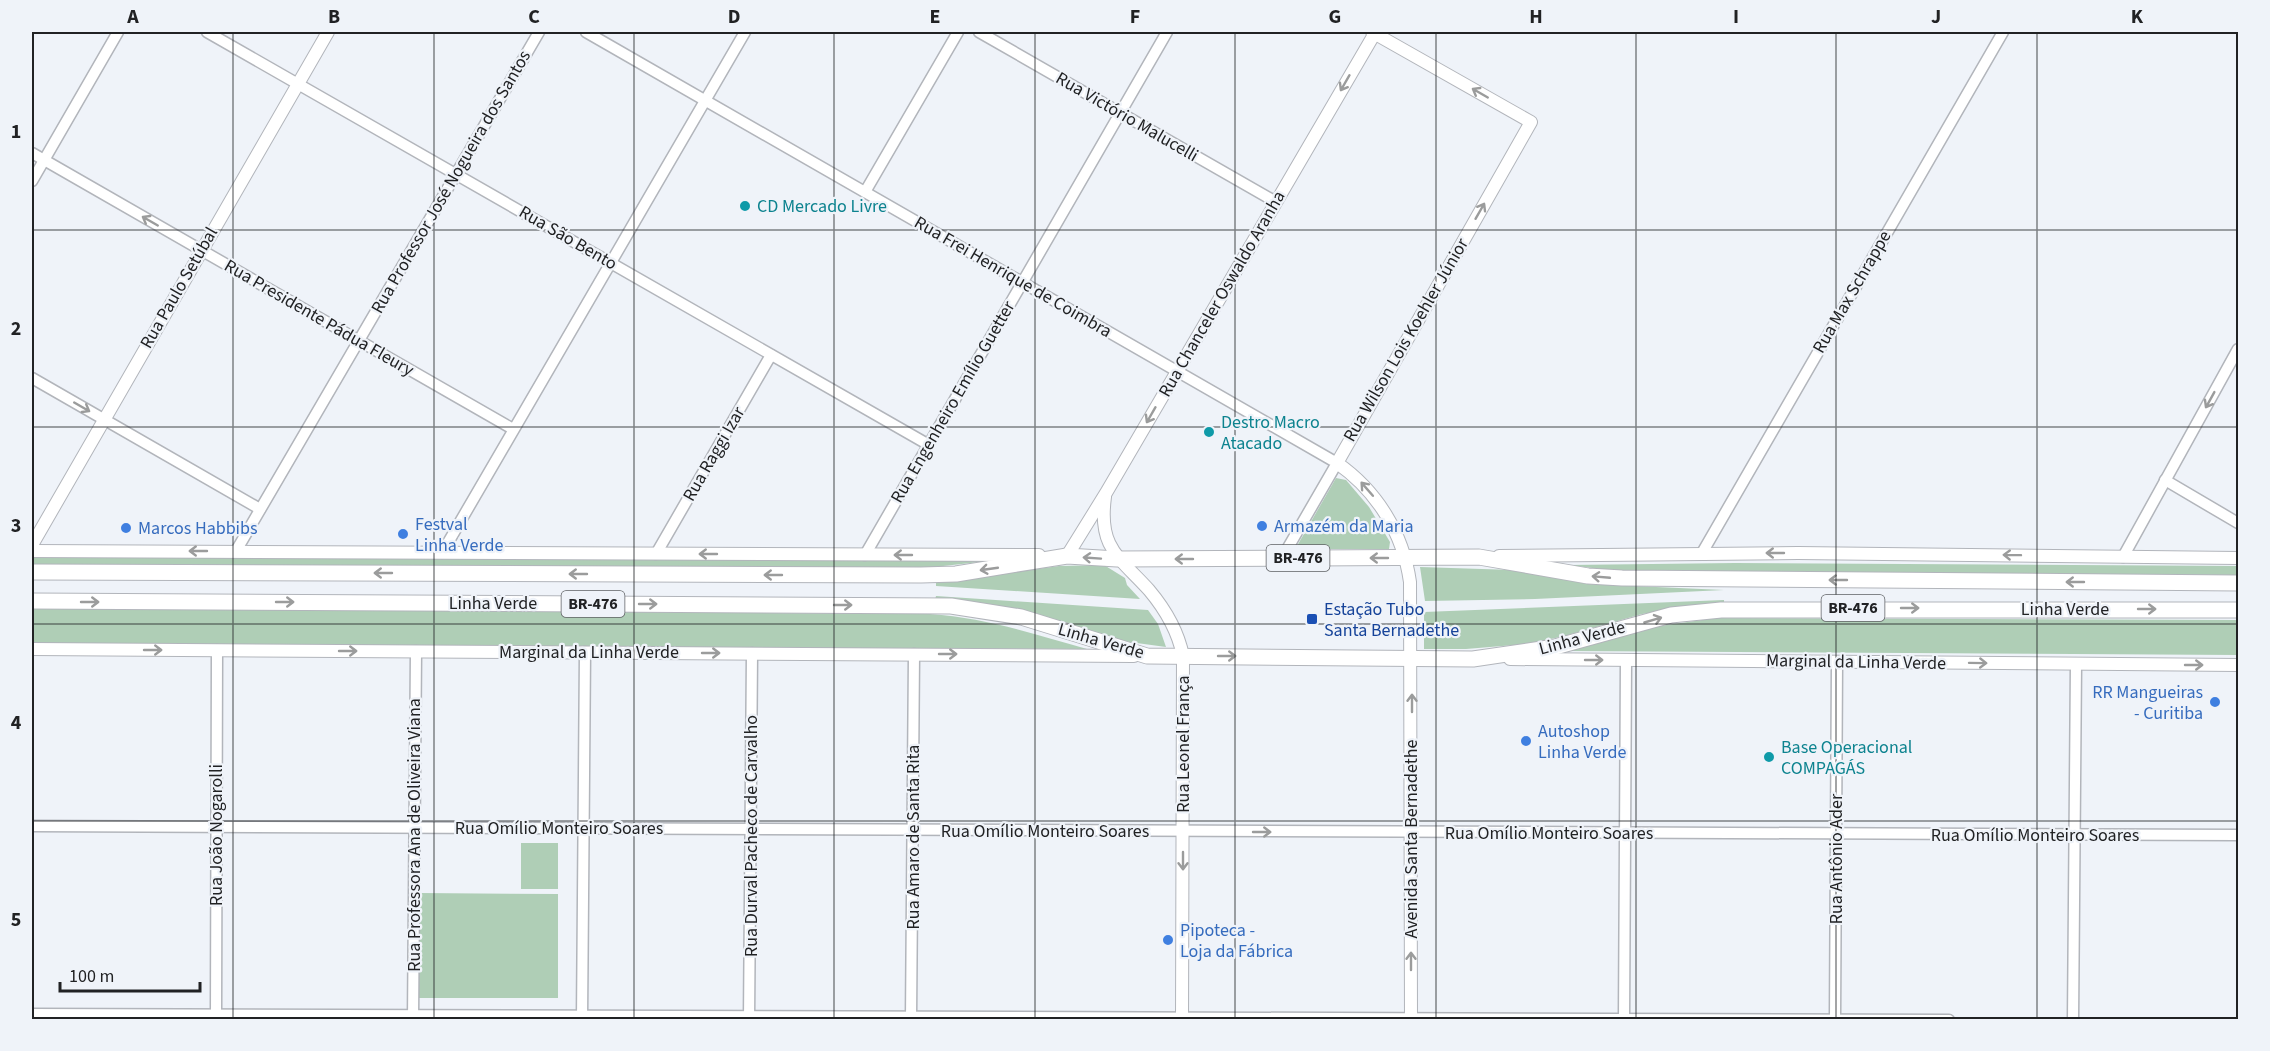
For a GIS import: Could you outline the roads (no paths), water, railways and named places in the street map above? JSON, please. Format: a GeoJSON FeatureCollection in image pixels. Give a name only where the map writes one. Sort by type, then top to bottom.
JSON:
{"type":"FeatureCollection","features":[{"type":"Feature","properties":{"kind":"highway","name":"Linha Verde"},"geometry":{"type":"LineString","coordinates":[[32,572],[921,575],[956,574],[1067,556],[1117,560],[1479,557],[1588,576],[1622,578],[2238,583]]}},
{"type":"Feature","properties":{"kind":"highway","name":"Linha Verde"},"geometry":{"type":"LineString","coordinates":[[32,601],[951,606],[1021,617],[1147,656],[1412,658],[1473,658],[1555,647],[1671,615],[1721,610],[2238,610]]}},
{"type":"Feature","properties":{"kind":"main road","name":"Rua Paulo Setúbal"},"geometry":{"type":"LineString","coordinates":[[32,545],[328,32]]}},
{"type":"Feature","properties":{"kind":"main road","name":"Rua Wilson Lois Koehler Júnior"},"geometry":{"type":"LineString","coordinates":[[1336,463],[1531,122],[1374,32]]}},
{"type":"Feature","properties":{"kind":"main road","name":"Rua Chanceler Oswaldo Aranha"},"geometry":{"type":"LineString","coordinates":[[1067,556],[1106,493],[1374,32]]}},
{"type":"Feature","properties":{"kind":"main road","name":"Rua Frei Henrique de Coimbra"},"geometry":{"type":"LineString","coordinates":[[1336,463],[1356,478],[1375,499],[1394,528],[1406,557]]}},
{"type":"Feature","properties":{"kind":"main road","name":"Rua Leonel França"},"geometry":{"type":"LineString","coordinates":[[1106,493],[1105,532],[1117,560],[1162,607],[1176,632],[1183,656],[1182,1018]]}},
{"type":"Feature","properties":{"kind":"main road"},"geometry":{"type":"LineString","coordinates":[[32,551],[1067,556]]}},
{"type":"Feature","properties":{"kind":"main road"},"geometry":{"type":"LineString","coordinates":[[1479,557],[1702,553],[2238,558]]}},
{"type":"Feature","properties":{"kind":"main road","name":"Avenida Santa Bernadethe"},"geometry":{"type":"LineString","coordinates":[[1406,557],[1411,595],[1412,658],[1411,1019]]}},
{"type":"Feature","properties":{"kind":"main road","name":"Marginal da Linha Verde"},"geometry":{"type":"LineString","coordinates":[[32,649],[1147,656]]}},
{"type":"Feature","properties":{"kind":"main road","name":"Marginal da Linha Verde"},"geometry":{"type":"LineString","coordinates":[[1473,658],[2238,665]]}},
{"type":"Feature","properties":{"kind":"street"},"geometry":{"type":"LineString","coordinates":[[32,181],[118,32]]}},
{"type":"Feature","properties":{"kind":"street","name":"Rua São Bento"},"geometry":{"type":"LineString","coordinates":[[207,32],[929,445]]}},
{"type":"Feature","properties":{"kind":"street","name":"Rua Professor José Nogueira dos Santos"},"geometry":{"type":"LineString","coordinates":[[236,551],[539,32]]}},
{"type":"Feature","properties":{"kind":"street","name":"Rua Frei Henrique de Coimbra"},"geometry":{"type":"LineString","coordinates":[[586,32],[1336,463]]}},
{"type":"Feature","properties":{"kind":"street"},"geometry":{"type":"LineString","coordinates":[[442,553],[745,32]]}},
{"type":"Feature","properties":{"kind":"street"},"geometry":{"type":"LineString","coordinates":[[865,192],[958,32]]}},
{"type":"Feature","properties":{"kind":"street","name":"Rua Victório Malucelli"},"geometry":{"type":"LineString","coordinates":[[979,32],[1276,202]]}},
{"type":"Feature","properties":{"kind":"street","name":"Rua Engenheiro Emílio Guetter"},"geometry":{"type":"LineString","coordinates":[[865,555],[1167,32]]}},
{"type":"Feature","properties":{"kind":"street","name":"Rua Max Schrappe"},"geometry":{"type":"LineString","coordinates":[[1702,553],[2003,32]]}},
{"type":"Feature","properties":{"kind":"street","name":"Rua Presidente Pádua Fleury"},"geometry":{"type":"LineString","coordinates":[[32,153],[513,429]]}},
{"type":"Feature","properties":{"kind":"street"},"geometry":{"type":"LineString","coordinates":[[2123,557],[2238,348]]}},
{"type":"Feature","properties":{"kind":"street","name":"Rua Raggi Izar"},"geometry":{"type":"LineString","coordinates":[[656,554],[771,355]]}},
{"type":"Feature","properties":{"kind":"street"},"geometry":{"type":"LineString","coordinates":[[32,378],[260,509]]}},
{"type":"Feature","properties":{"kind":"street","name":"Rua Wilson Lois Koehler Júnior"},"geometry":{"type":"LineString","coordinates":[[1282,558],[1336,463]]}},
{"type":"Feature","properties":{"kind":"street"},"geometry":{"type":"LineString","coordinates":[[2165,480],[2238,523]]}},
{"type":"Feature","properties":{"kind":"street","name":"Rua João Nogarolli"},"geometry":{"type":"LineString","coordinates":[[216,1017],[217,650]]}},
{"type":"Feature","properties":{"kind":"street","name":"Rua Professora Ana de Oliveira Viana"},"geometry":{"type":"LineString","coordinates":[[413,1017],[416,651]]}},
{"type":"Feature","properties":{"kind":"street"},"geometry":{"type":"LineString","coordinates":[[582,1017],[585,652]]}},
{"type":"Feature","properties":{"kind":"street","name":"Rua Durval Pacheco de Carvalho"},"geometry":{"type":"LineString","coordinates":[[749,1018],[752,653]]}},
{"type":"Feature","properties":{"kind":"street","name":"Rua Amaro de Santa Rita"},"geometry":{"type":"LineString","coordinates":[[911,1018],[914,654]]}},
{"type":"Feature","properties":{"kind":"street"},"geometry":{"type":"LineString","coordinates":[[1624,1019],[1626,660]]}},
{"type":"Feature","properties":{"kind":"street","name":"Rua Antônio Ader"},"geometry":{"type":"LineString","coordinates":[[1835,1019],[1837,662]]}},
{"type":"Feature","properties":{"kind":"street"},"geometry":{"type":"LineString","coordinates":[[2073,1020],[2076,664]]}},
{"type":"Feature","properties":{"kind":"street","name":"Rua Omílio Monteiro Soares"},"geometry":{"type":"LineString","coordinates":[[32,826],[2238,836]]}},
{"type":"Feature","properties":{"kind":"street"},"geometry":{"type":"LineString","coordinates":[[32,1014],[216,1017],[1948,1020]]}},
{"type":"Feature","properties":{"kind":"place","name":"CD Mercado Livre"},"geometry":{"type":"Point","coordinates":[745,206]}},
{"type":"Feature","properties":{"kind":"place","name":"Destro Macro Atacado"},"geometry":{"type":"Point","coordinates":[1209,432]}},
{"type":"Feature","properties":{"kind":"place","name":"Armazém da Maria"},"geometry":{"type":"Point","coordinates":[1262,526]}},
{"type":"Feature","properties":{"kind":"place","name":"Marcos Habbibs"},"geometry":{"type":"Point","coordinates":[126,528]}},
{"type":"Feature","properties":{"kind":"place","name":"Festval Linha Verde"},"geometry":{"type":"Point","coordinates":[403,534]}},
{"type":"Feature","properties":{"kind":"place","name":"Estação Tubo Santa Bernadethe"},"geometry":{"type":"Point","coordinates":[1312,619]}},
{"type":"Feature","properties":{"kind":"place","name":"RR Mangueiras - Curitiba"},"geometry":{"type":"Point","coordinates":[2215,702]}},
{"type":"Feature","properties":{"kind":"place","name":"Autoshop Linha Verde"},"geometry":{"type":"Point","coordinates":[1526,741]}},
{"type":"Feature","properties":{"kind":"place","name":"Base Operacional COMPAGÁS"},"geometry":{"type":"Point","coordinates":[1769,757]}},
{"type":"Feature","properties":{"kind":"place","name":"Pipoteca - Loja da Fábrica"},"geometry":{"type":"Point","coordinates":[1168,940]}}]}
